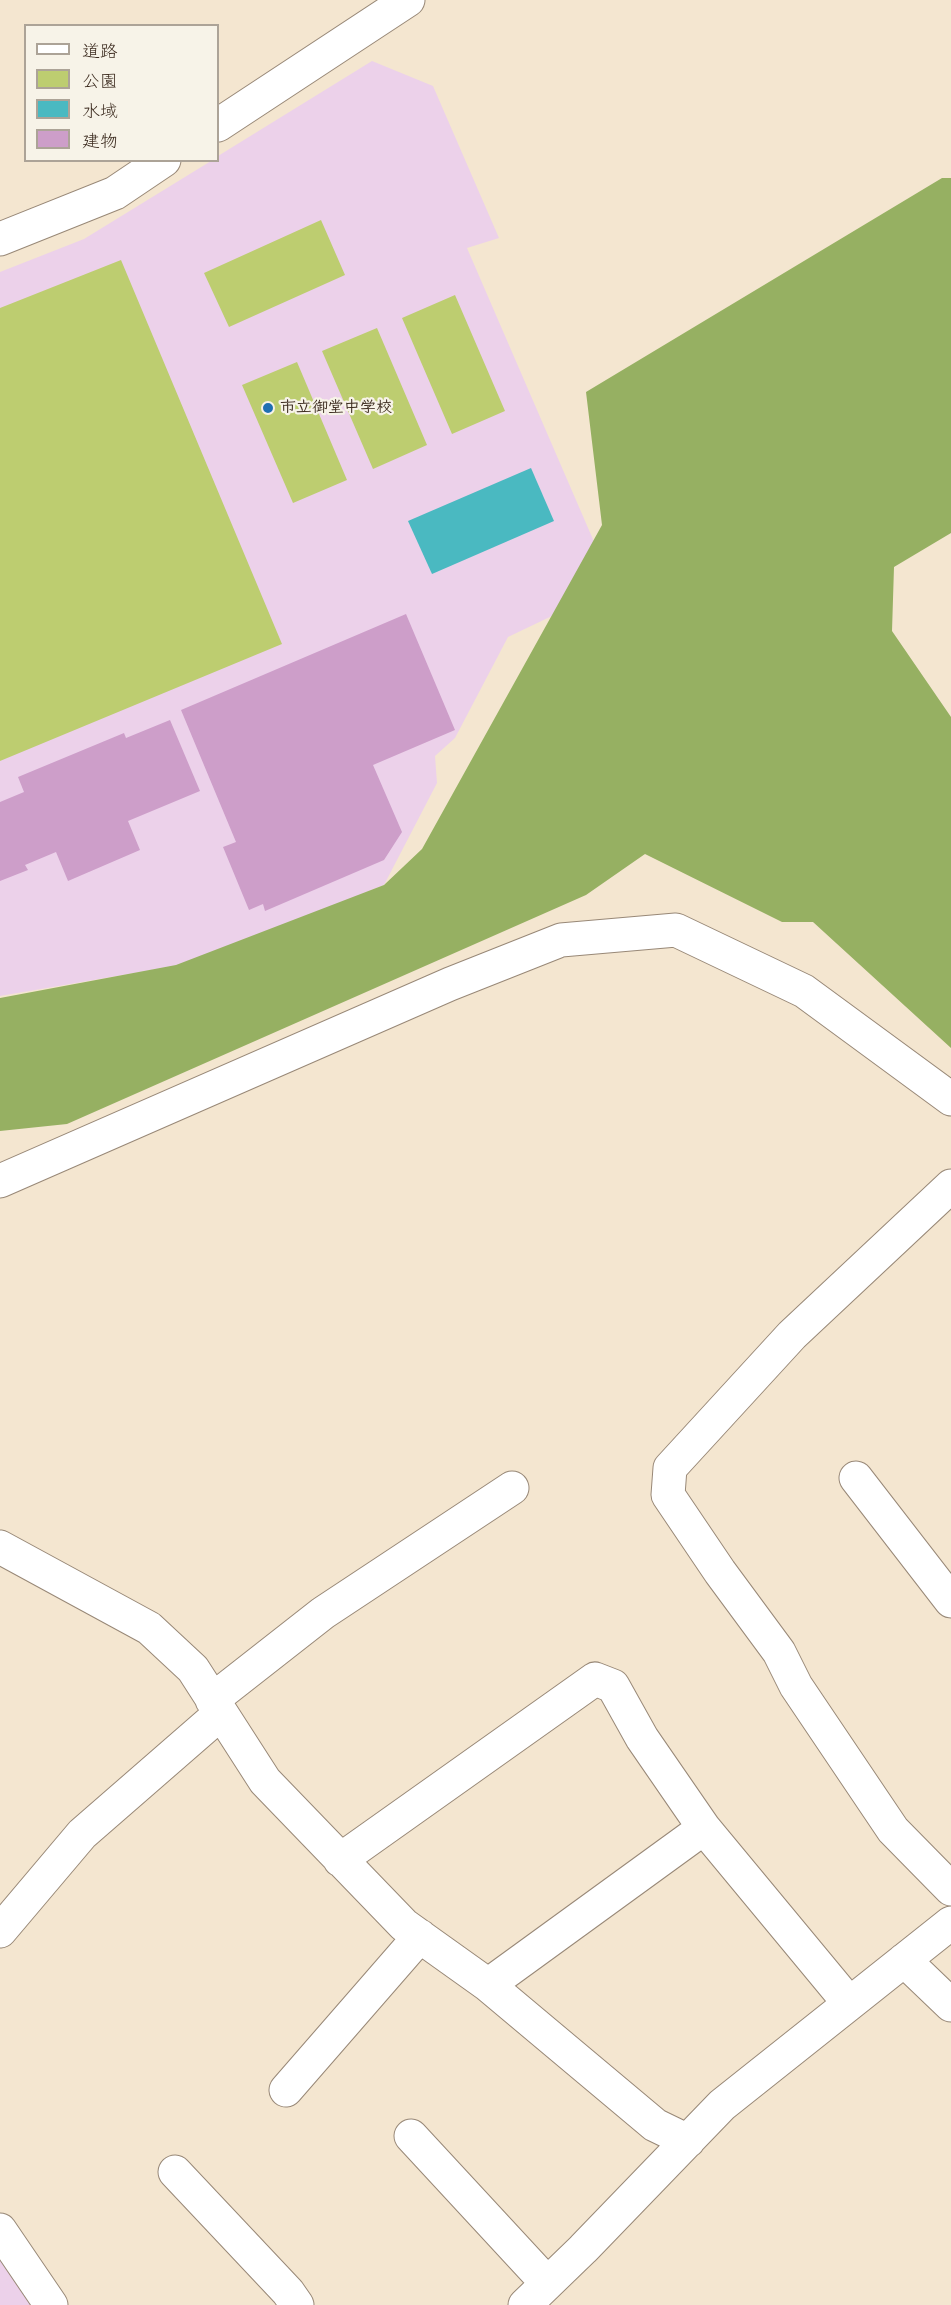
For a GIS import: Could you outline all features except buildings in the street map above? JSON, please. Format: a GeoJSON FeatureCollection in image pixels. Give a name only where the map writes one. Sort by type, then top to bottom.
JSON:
{"type":"FeatureCollection","features":[{"type":"Feature","properties":{"kind":"street"},"geometry":{"type":"LineString","coordinates":[[219,124],[408,0]]}},
{"type":"Feature","properties":{"kind":"street"},"geometry":{"type":"LineString","coordinates":[[0,238],[115,193],[161,162]]}},
{"type":"Feature","properties":{"kind":"street"},"geometry":{"type":"LineString","coordinates":[[0,1181],[450,984],[561,940],[676,930],[804,990],[951,1099]]}},
{"type":"Feature","properties":{"kind":"street"},"geometry":{"type":"LineString","coordinates":[[951,1186],[777,1352],[670,1468],[668,1495],[720,1572],[779,1652],[796,1686],[893,1830],[951,1889]]}},
{"type":"Feature","properties":{"kind":"street"},"geometry":{"type":"LineString","coordinates":[[856,1478],[951,1601]]}},
{"type":"Feature","properties":{"kind":"street"},"geometry":{"type":"LineString","coordinates":[[0,1931],[82,1834],[217,1707],[323,1613],[512,1488]]}},
{"type":"Feature","properties":{"kind":"street"},"geometry":{"type":"LineString","coordinates":[[0,1547],[149,1628],[193,1669],[265,1781],[404,1925],[488,1985],[655,2125],[688,2141]]}},
{"type":"Feature","properties":{"kind":"street"},"geometry":{"type":"LineString","coordinates":[[340,1860],[594,1679],[613,1686],[642,1738],[704,1828],[849,2003]]}},
{"type":"Feature","properties":{"kind":"street"},"geometry":{"type":"LineString","coordinates":[[488,1985],[704,1828]]}},
{"type":"Feature","properties":{"kind":"street"},"geometry":{"type":"LineString","coordinates":[[411,2136],[536,2294],[722,2105],[951,1923]]}},
{"type":"Feature","properties":{"kind":"street"},"geometry":{"type":"LineString","coordinates":[[286,2090],[420,1936]]}},
{"type":"Feature","properties":{"kind":"street"},"geometry":{"type":"LineString","coordinates":[[904,1960],[951,2005]]}},
{"type":"Feature","properties":{"kind":"street"},"geometry":{"type":"LineString","coordinates":[[175,2172],[288,2292],[297,2305]]}},
{"type":"Feature","properties":{"kind":"street"},"geometry":{"type":"LineString","coordinates":[[0,2230],[51,2305]]}},
{"type":"Feature","properties":{"kind":"shaded area","name":"市立御堂中学校"},"geometry":{"type":"Polygon","coordinates":[[[372,61],[433,86],[499,238],[467,248],[595,544],[554,615],[508,637],[455,738],[435,756],[437,783],[384,885],[193,963],[0,996],[0,272],[84,239],[209,162],[219,162],[219,155],[372,61]]]}},
{"type":"Feature","properties":{"kind":"shaded area"},"geometry":{"type":"Polygon","coordinates":[[[0,2255],[34,2305],[0,2305],[0,2255]]]}},
{"type":"Feature","properties":{"kind":"green space"},"geometry":{"type":"Polygon","coordinates":[[[942,178],[951,178],[951,533],[894,567],[892,631],[951,717],[951,1048],[813,922],[782,922],[645,854],[586,895],[67,1124],[0,1131],[0,998],[176,965],[384,885],[422,849],[602,525],[586,392],[942,178]]]}},
{"type":"Feature","properties":{"kind":"green space"},"geometry":{"type":"Polygon","coordinates":[[[321,220],[345,275],[229,327],[204,273],[321,220]]]}},
{"type":"Feature","properties":{"kind":"green space"},"geometry":{"type":"Polygon","coordinates":[[[121,260],[282,644],[0,761],[0,308],[121,260]]]}},
{"type":"Feature","properties":{"kind":"green space"},"geometry":{"type":"Polygon","coordinates":[[[455,295],[505,411],[452,434],[402,318],[455,295]]]}},
{"type":"Feature","properties":{"kind":"green space"},"geometry":{"type":"Polygon","coordinates":[[[377,328],[427,445],[373,469],[322,351],[377,328]]]}},
{"type":"Feature","properties":{"kind":"green space"},"geometry":{"type":"Polygon","coordinates":[[[297,362],[347,480],[293,503],[242,385],[297,362]]]}},
{"type":"Feature","properties":{"kind":"water"},"geometry":{"type":"Polygon","coordinates":[[[531,468],[554,521],[432,574],[408,521],[531,468]]]}},
{"type":"Feature","properties":{"kind":"place","name":"市立御堂中学校"},"geometry":{"type":"Point","coordinates":[268,408]}}]}
